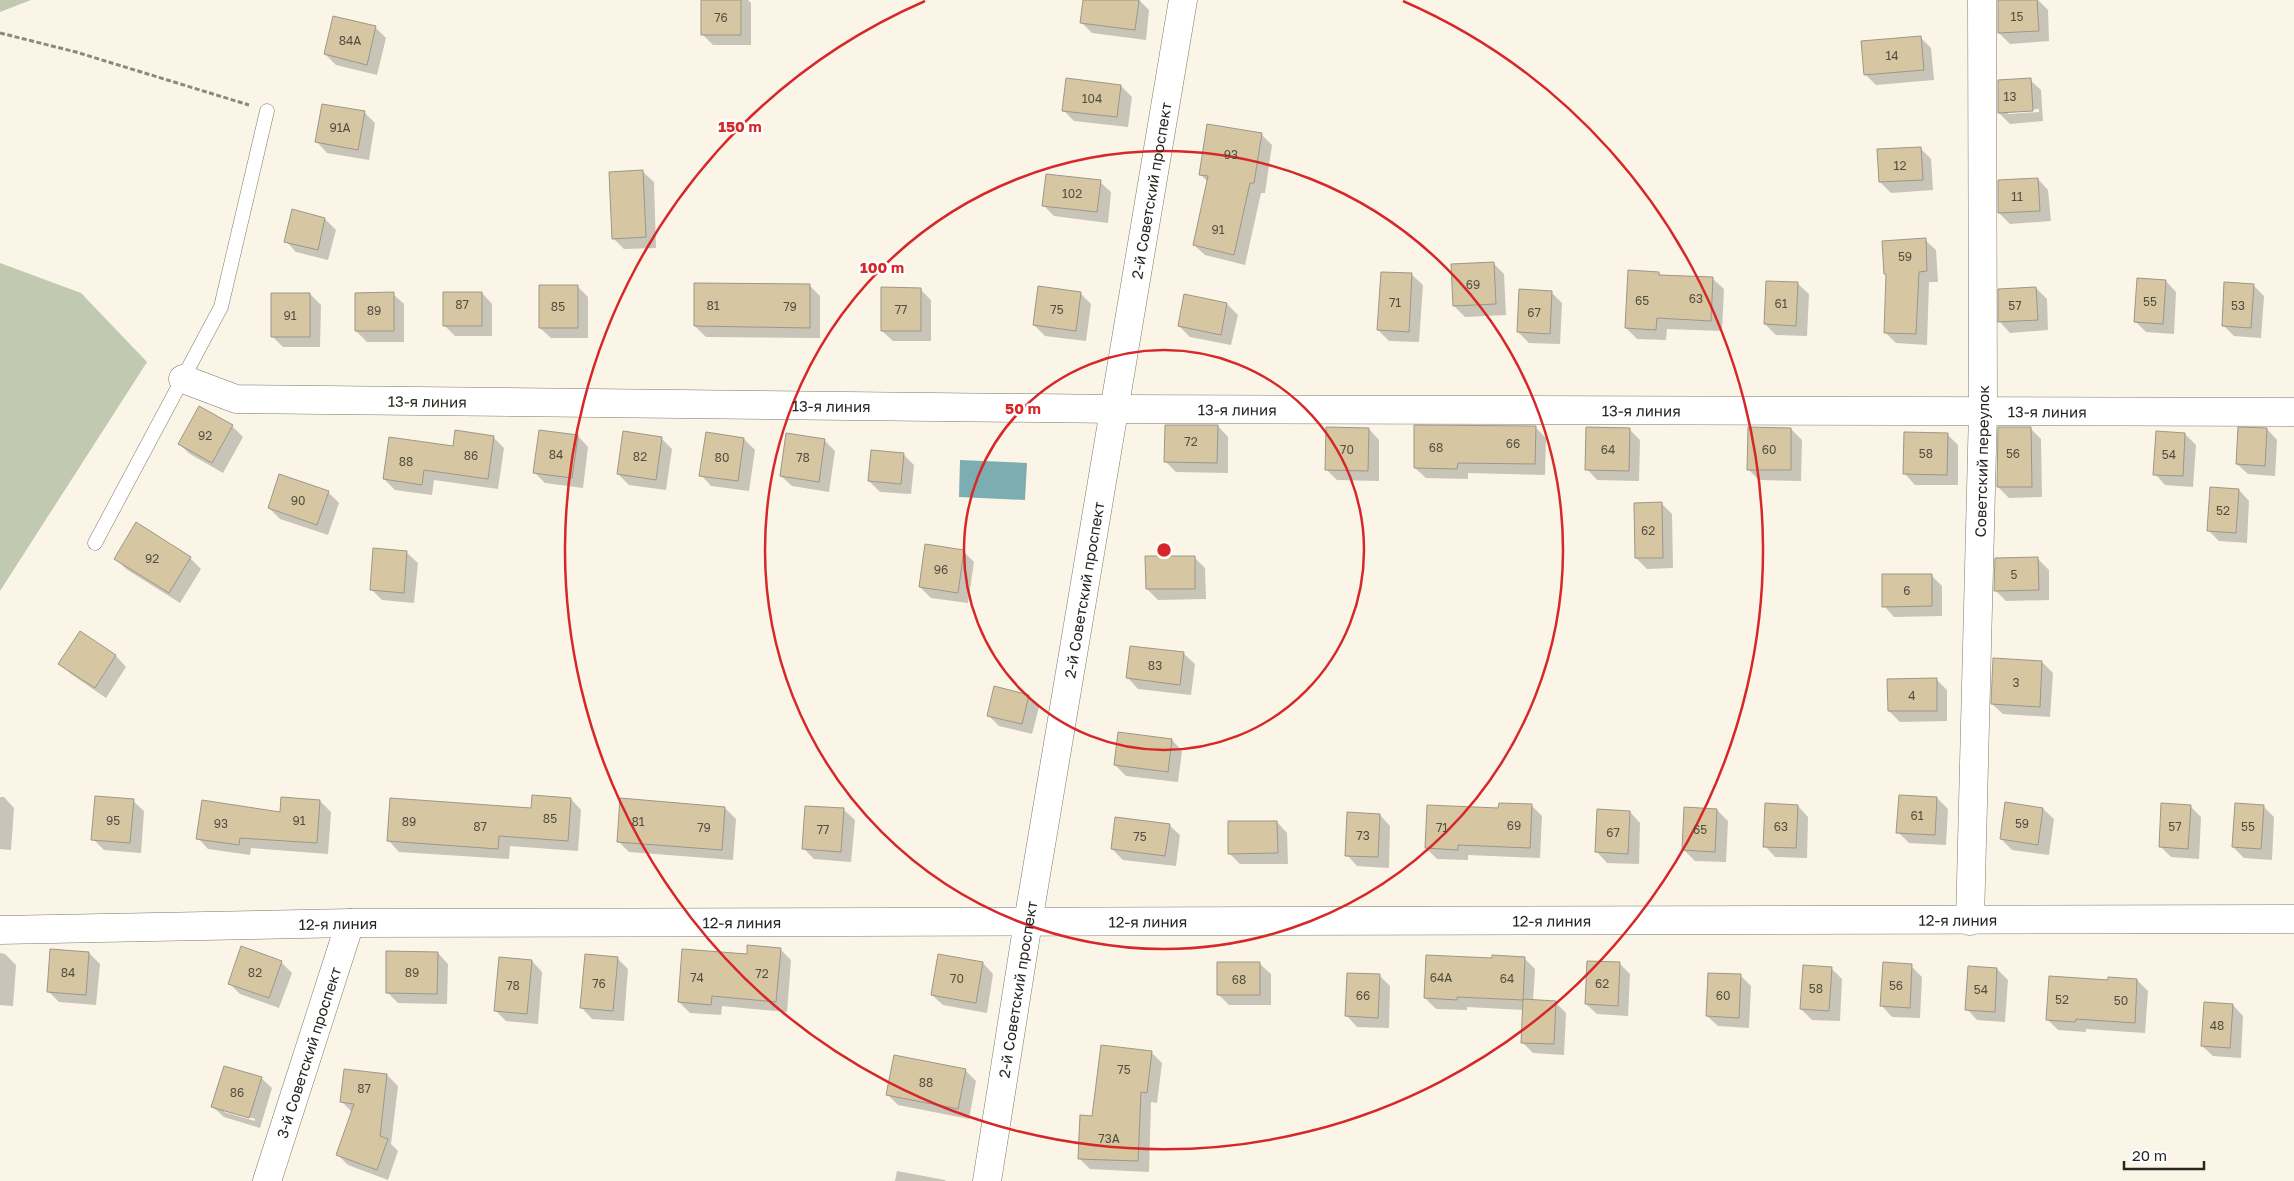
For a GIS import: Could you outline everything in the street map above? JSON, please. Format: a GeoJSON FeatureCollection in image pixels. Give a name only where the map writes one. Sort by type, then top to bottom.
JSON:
{"type":"FeatureCollection","features":[{"type":"Feature","properties":{"kind":"street","name":"2-й Советский проспект"},"geometry":{"type":"LineString","coordinates":[[988,1181],[1028,922],[1116,409],[1183,0]]}},
{"type":"Feature","properties":{"kind":"street","name":"Советский переулок"},"geometry":{"type":"LineString","coordinates":[[1970,922],[1983,411],[1982,0]]}},
{"type":"Feature","properties":{"kind":"street","name":"13-я линия"},"geometry":{"type":"LineString","coordinates":[[183,378],[236,398],[1116,409],[2294,412]]}},
{"type":"Feature","properties":{"kind":"street","name":"12-я линия"},"geometry":{"type":"LineString","coordinates":[[0,930],[350,923],[1970,922],[2294,919]]}},
{"type":"Feature","properties":{"kind":"street","name":"3-й Советский проспект"},"geometry":{"type":"LineString","coordinates":[[267,1181],[350,923]]}},
{"type":"Feature","properties":{"kind":"lane"},"geometry":{"type":"LineString","coordinates":[[95,543],[221,307],[267,111]]}},
{"type":"Feature","properties":{"kind":"path"},"geometry":{"type":"LineString","coordinates":[[0,33],[76,52],[267,111]]}},
{"type":"Feature","properties":{"kind":"green space"},"geometry":{"type":"Polygon","coordinates":[[[0,0],[31,0],[0,12],[0,0]]]}},
{"type":"Feature","properties":{"kind":"green space"},"geometry":{"type":"Polygon","coordinates":[[[0,263],[81,293],[147,362],[0,591],[0,263]]]}},
{"type":"Feature","properties":{"kind":"water"},"geometry":{"type":"Polygon","coordinates":[[[960,460],[1027,463],[1025,500],[959,497],[960,460]]]}},
{"type":"Feature","properties":{"kind":"building"},"geometry":{"type":"Polygon","coordinates":[[[701,0],[741,0],[741,35],[701,35],[701,0]]]}},
{"type":"Feature","properties":{"kind":"building"},"geometry":{"type":"Polygon","coordinates":[[[1083,0],[1139,0],[1135,30],[1080,23],[1083,0]]]}},
{"type":"Feature","properties":{"kind":"building"},"geometry":{"type":"Polygon","coordinates":[[[1998,0],[2037,0],[2039,31],[1998,33],[1998,0]]]}},
{"type":"Feature","properties":{"kind":"building"},"geometry":{"type":"Polygon","coordinates":[[[333,16],[376,26],[367,65],[324,54],[333,16]]]}},
{"type":"Feature","properties":{"kind":"building"},"geometry":{"type":"Polygon","coordinates":[[[1921,36],[1924,70],[1864,75],[1861,41],[1921,36]]]}},
{"type":"Feature","properties":{"kind":"building"},"geometry":{"type":"Polygon","coordinates":[[[1066,78],[1121,85],[1117,117],[1062,111],[1066,78]]]}},
{"type":"Feature","properties":{"kind":"building"},"geometry":{"type":"Polygon","coordinates":[[[2031,78],[2033,111],[1998,113],[1998,80],[2031,78]]]}},
{"type":"Feature","properties":{"kind":"building"},"geometry":{"type":"Polygon","coordinates":[[[322,104],[365,111],[358,150],[315,142],[322,104]]]}},
{"type":"Feature","properties":{"kind":"building"},"geometry":{"type":"Polygon","coordinates":[[[1207,124],[1262,133],[1254,183],[1250,183],[1234,255],[1193,245],[1208,176],[1199,175],[1207,124]]]}},
{"type":"Feature","properties":{"kind":"building"},"geometry":{"type":"Polygon","coordinates":[[[1921,147],[1923,180],[1879,182],[1877,149],[1921,147]]]}},
{"type":"Feature","properties":{"kind":"building"},"geometry":{"type":"Polygon","coordinates":[[[643,170],[646,237],[612,239],[609,172],[643,170]]]}},
{"type":"Feature","properties":{"kind":"building"},"geometry":{"type":"Polygon","coordinates":[[[1046,174],[1101,180],[1097,212],[1042,206],[1046,174]]]}},
{"type":"Feature","properties":{"kind":"building"},"geometry":{"type":"Polygon","coordinates":[[[2038,178],[2040,211],[1998,213],[1998,180],[2038,178]]]}},
{"type":"Feature","properties":{"kind":"building"},"geometry":{"type":"Polygon","coordinates":[[[292,209],[325,218],[318,250],[284,242],[292,209]]]}},
{"type":"Feature","properties":{"kind":"building"},"geometry":{"type":"Polygon","coordinates":[[[1926,238],[1927,271],[1919,272],[1916,334],[1884,333],[1886,274],[1884,274],[1882,241],[1926,238]]]}},
{"type":"Feature","properties":{"kind":"building"},"geometry":{"type":"Polygon","coordinates":[[[1494,262],[1496,304],[1453,306],[1451,264],[1494,262]]]}},
{"type":"Feature","properties":{"kind":"building"},"geometry":{"type":"Polygon","coordinates":[[[1628,270],[1659,272],[1659,275],[1713,277],[1711,321],[1657,318],[1656,330],[1625,328],[1628,270]]]}},
{"type":"Feature","properties":{"kind":"building"},"geometry":{"type":"Polygon","coordinates":[[[1381,272],[1412,273],[1409,332],[1377,330],[1381,272]]]}},
{"type":"Feature","properties":{"kind":"building"},"geometry":{"type":"Polygon","coordinates":[[[2137,278],[2166,280],[2163,324],[2134,322],[2137,278]]]}},
{"type":"Feature","properties":{"kind":"building"},"geometry":{"type":"Polygon","coordinates":[[[1766,281],[1798,282],[1796,326],[1764,324],[1766,281]]]}},
{"type":"Feature","properties":{"kind":"building"},"geometry":{"type":"Polygon","coordinates":[[[2224,282],[2254,284],[2251,328],[2222,326],[2224,282]]]}},
{"type":"Feature","properties":{"kind":"building"},"geometry":{"type":"Polygon","coordinates":[[[694,283],[810,284],[810,328],[694,326],[694,283]]]}},
{"type":"Feature","properties":{"kind":"building"},"geometry":{"type":"Polygon","coordinates":[[[539,285],[578,285],[578,328],[539,328],[539,285]]]}},
{"type":"Feature","properties":{"kind":"building"},"geometry":{"type":"Polygon","coordinates":[[[1038,286],[1081,292],[1076,331],[1033,325],[1038,286]]]}},
{"type":"Feature","properties":{"kind":"building"},"geometry":{"type":"Polygon","coordinates":[[[881,287],[921,288],[921,331],[881,331],[881,287]]]}},
{"type":"Feature","properties":{"kind":"building"},"geometry":{"type":"Polygon","coordinates":[[[2036,287],[2038,320],[1998,322],[1998,289],[2036,287]]]}},
{"type":"Feature","properties":{"kind":"building"},"geometry":{"type":"Polygon","coordinates":[[[1519,289],[1552,291],[1550,334],[1517,332],[1519,289]]]}},
{"type":"Feature","properties":{"kind":"building"},"geometry":{"type":"Polygon","coordinates":[[[394,292],[394,331],[355,331],[355,293],[394,292]]]}},
{"type":"Feature","properties":{"kind":"building"},"geometry":{"type":"Polygon","coordinates":[[[443,292],[482,292],[482,326],[443,326],[443,292]]]}},
{"type":"Feature","properties":{"kind":"building"},"geometry":{"type":"Polygon","coordinates":[[[271,293],[310,293],[310,337],[271,337],[271,293]]]}},
{"type":"Feature","properties":{"kind":"building"},"geometry":{"type":"Polygon","coordinates":[[[1184,294],[1227,303],[1221,335],[1178,326],[1184,294]]]}},
{"type":"Feature","properties":{"kind":"building"},"geometry":{"type":"Polygon","coordinates":[[[199,406],[233,425],[212,463],[178,444],[199,406]]]}},
{"type":"Feature","properties":{"kind":"building"},"geometry":{"type":"Polygon","coordinates":[[[1165,425],[1218,425],[1217,463],[1164,462],[1165,425]]]}},
{"type":"Feature","properties":{"kind":"building"},"geometry":{"type":"Polygon","coordinates":[[[1414,425],[1536,426],[1535,464],[1458,463],[1457,469],[1414,468],[1414,425]]]}},
{"type":"Feature","properties":{"kind":"building"},"geometry":{"type":"Polygon","coordinates":[[[1326,427],[1369,428],[1368,471],[1325,470],[1326,427]]]}},
{"type":"Feature","properties":{"kind":"building"},"geometry":{"type":"Polygon","coordinates":[[[1586,427],[1630,428],[1629,471],[1585,470],[1586,427]]]}},
{"type":"Feature","properties":{"kind":"building"},"geometry":{"type":"Polygon","coordinates":[[[1748,427],[1791,428],[1791,470],[1747,470],[1748,427]]]}},
{"type":"Feature","properties":{"kind":"building"},"geometry":{"type":"Polygon","coordinates":[[[1998,427],[2031,427],[2032,487],[1997,487],[1998,427]]]}},
{"type":"Feature","properties":{"kind":"building"},"geometry":{"type":"Polygon","coordinates":[[[2238,427],[2267,428],[2265,466],[2236,464],[2238,427]]]}},
{"type":"Feature","properties":{"kind":"building"},"geometry":{"type":"Polygon","coordinates":[[[455,430],[494,436],[488,479],[424,470],[422,485],[383,479],[389,437],[453,446],[455,430]]]}},
{"type":"Feature","properties":{"kind":"building"},"geometry":{"type":"Polygon","coordinates":[[[539,430],[578,435],[572,478],[533,473],[539,430]]]}},
{"type":"Feature","properties":{"kind":"building"},"geometry":{"type":"Polygon","coordinates":[[[623,431],[662,437],[656,480],[617,474],[623,431]]]}},
{"type":"Feature","properties":{"kind":"building"},"geometry":{"type":"Polygon","coordinates":[[[2156,431],[2185,433],[2183,476],[2153,475],[2156,431]]]}},
{"type":"Feature","properties":{"kind":"building"},"geometry":{"type":"Polygon","coordinates":[[[706,432],[744,438],[738,481],[699,476],[706,432]]]}},
{"type":"Feature","properties":{"kind":"building"},"geometry":{"type":"Polygon","coordinates":[[[1904,432],[1948,433],[1947,475],[1903,474],[1904,432]]]}},
{"type":"Feature","properties":{"kind":"building"},"geometry":{"type":"Polygon","coordinates":[[[786,433],[825,439],[819,482],[780,476],[786,433]]]}},
{"type":"Feature","properties":{"kind":"building"},"geometry":{"type":"Polygon","coordinates":[[[871,450],[904,453],[901,484],[868,481],[871,450]]]}},
{"type":"Feature","properties":{"kind":"building"},"geometry":{"type":"Polygon","coordinates":[[[279,474],[329,491],[317,525],[268,508],[279,474]]]}},
{"type":"Feature","properties":{"kind":"building"},"geometry":{"type":"Polygon","coordinates":[[[2210,487],[2239,489],[2236,533],[2207,531],[2210,487]]]}},
{"type":"Feature","properties":{"kind":"building"},"geometry":{"type":"Polygon","coordinates":[[[1662,502],[1663,558],[1635,558],[1634,503],[1662,502]]]}},
{"type":"Feature","properties":{"kind":"building"},"geometry":{"type":"Polygon","coordinates":[[[136,522],[191,557],[169,593],[114,559],[136,522]]]}},
{"type":"Feature","properties":{"kind":"building"},"geometry":{"type":"Polygon","coordinates":[[[925,544],[964,550],[958,593],[919,587],[925,544]]]}},
{"type":"Feature","properties":{"kind":"building"},"geometry":{"type":"Polygon","coordinates":[[[373,548],[407,551],[404,593],[370,590],[373,548]]]}},
{"type":"Feature","properties":{"kind":"building"},"geometry":{"type":"Polygon","coordinates":[[[1145,556],[1195,556],[1195,589],[1146,589],[1145,556]]]}},
{"type":"Feature","properties":{"kind":"building"},"geometry":{"type":"Polygon","coordinates":[[[2038,557],[2039,590],[1994,591],[1995,558],[2038,557]]]}},
{"type":"Feature","properties":{"kind":"building"},"geometry":{"type":"Polygon","coordinates":[[[1882,574],[1932,574],[1932,606],[1882,607],[1882,574]]]}},
{"type":"Feature","properties":{"kind":"building"},"geometry":{"type":"Polygon","coordinates":[[[80,631],[116,655],[95,688],[58,664],[80,631]]]}},
{"type":"Feature","properties":{"kind":"building"},"geometry":{"type":"Polygon","coordinates":[[[1130,646],[1184,652],[1180,685],[1126,678],[1130,646]]]}},
{"type":"Feature","properties":{"kind":"building"},"geometry":{"type":"Polygon","coordinates":[[[1993,658],[2042,661],[2040,707],[1991,704],[1993,658]]]}},
{"type":"Feature","properties":{"kind":"building"},"geometry":{"type":"Polygon","coordinates":[[[1937,678],[1937,711],[1888,711],[1887,679],[1937,678]]]}},
{"type":"Feature","properties":{"kind":"building"},"geometry":{"type":"Polygon","coordinates":[[[994,686],[1029,695],[1022,724],[987,716],[994,686]]]}},
{"type":"Feature","properties":{"kind":"building"},"geometry":{"type":"Polygon","coordinates":[[[1118,732],[1172,739],[1168,772],[1114,765],[1118,732]]]}},
{"type":"Feature","properties":{"kind":"building"},"geometry":{"type":"Polygon","coordinates":[[[532,795],[571,798],[568,841],[499,836],[498,849],[387,841],[390,798],[531,808],[532,795]]]}},
{"type":"Feature","properties":{"kind":"building"},"geometry":{"type":"Polygon","coordinates":[[[1899,795],[1937,797],[1935,835],[1896,833],[1899,795]]]}},
{"type":"Feature","properties":{"kind":"building"},"geometry":{"type":"Polygon","coordinates":[[[95,796],[134,799],[130,843],[91,840],[95,796]]]}},
{"type":"Feature","properties":{"kind":"building"},"geometry":{"type":"Polygon","coordinates":[[[281,797],[320,800],[317,843],[240,838],[239,845],[196,839],[202,800],[280,812],[281,797]]]}},
{"type":"Feature","properties":{"kind":"building"},"geometry":{"type":"Polygon","coordinates":[[[620,798],[725,807],[722,850],[617,842],[620,798]]]}},
{"type":"Feature","properties":{"kind":"building"},"geometry":{"type":"Polygon","coordinates":[[[2005,802],[2043,808],[2038,845],[2000,839],[2005,802]]]}},
{"type":"Feature","properties":{"kind":"building"},"geometry":{"type":"Polygon","coordinates":[[[1499,803],[1532,804],[1530,848],[1458,845],[1458,850],[1425,848],[1427,805],[1498,808],[1499,803]]]}},
{"type":"Feature","properties":{"kind":"building"},"geometry":{"type":"Polygon","coordinates":[[[1765,803],[1798,805],[1796,848],[1763,847],[1765,803]]]}},
{"type":"Feature","properties":{"kind":"building"},"geometry":{"type":"Polygon","coordinates":[[[2161,803],[2191,805],[2188,849],[2159,847],[2161,803]]]}},
{"type":"Feature","properties":{"kind":"building"},"geometry":{"type":"Polygon","coordinates":[[[2235,803],[2264,805],[2261,849],[2232,847],[2235,803]]]}},
{"type":"Feature","properties":{"kind":"building"},"geometry":{"type":"Polygon","coordinates":[[[805,806],[844,808],[841,852],[802,849],[805,806]]]}},
{"type":"Feature","properties":{"kind":"building"},"geometry":{"type":"Polygon","coordinates":[[[1684,807],[1717,809],[1715,852],[1682,850],[1684,807]]]}},
{"type":"Feature","properties":{"kind":"building"},"geometry":{"type":"Polygon","coordinates":[[[1597,809],[1630,811],[1628,854],[1595,852],[1597,809]]]}},
{"type":"Feature","properties":{"kind":"building"},"geometry":{"type":"Polygon","coordinates":[[[1347,812],[1380,814],[1378,857],[1345,856],[1347,812]]]}},
{"type":"Feature","properties":{"kind":"building"},"geometry":{"type":"Polygon","coordinates":[[[1115,817],[1170,824],[1165,856],[1111,849],[1115,817]]]}},
{"type":"Feature","properties":{"kind":"building"},"geometry":{"type":"Polygon","coordinates":[[[1228,821],[1277,821],[1278,853],[1228,854],[1228,821]]]}},
{"type":"Feature","properties":{"kind":"building"},"geometry":{"type":"Polygon","coordinates":[[[747,945],[781,948],[776,1002],[712,996],[711,1005],[678,1002],[682,949],[747,954],[747,945]]]}},
{"type":"Feature","properties":{"kind":"building"},"geometry":{"type":"Polygon","coordinates":[[[241,946],[282,961],[269,998],[228,984],[241,946]]]}},
{"type":"Feature","properties":{"kind":"building"},"geometry":{"type":"Polygon","coordinates":[[[50,949],[89,952],[86,995],[47,992],[50,949]]]}},
{"type":"Feature","properties":{"kind":"building"},"geometry":{"type":"Polygon","coordinates":[[[386,951],[438,952],[437,994],[386,993],[386,951]]]}},
{"type":"Feature","properties":{"kind":"building"},"geometry":{"type":"Polygon","coordinates":[[[585,954],[618,957],[613,1011],[580,1008],[585,954]]]}},
{"type":"Feature","properties":{"kind":"building"},"geometry":{"type":"Polygon","coordinates":[[[938,954],[983,962],[976,1003],[931,995],[938,954]]]}},
{"type":"Feature","properties":{"kind":"building"},"geometry":{"type":"Polygon","coordinates":[[[1426,955],[1492,958],[1492,955],[1525,957],[1523,1000],[1457,997],[1457,1000],[1424,998],[1426,955]]]}},
{"type":"Feature","properties":{"kind":"building"},"geometry":{"type":"Polygon","coordinates":[[[499,957],[532,960],[527,1014],[494,1011],[499,957]]]}},
{"type":"Feature","properties":{"kind":"building"},"geometry":{"type":"Polygon","coordinates":[[[1587,961],[1620,962],[1618,1006],[1585,1004],[1587,961]]]}},
{"type":"Feature","properties":{"kind":"building"},"geometry":{"type":"Polygon","coordinates":[[[1217,962],[1260,962],[1260,995],[1217,995],[1217,962]]]}},
{"type":"Feature","properties":{"kind":"building"},"geometry":{"type":"Polygon","coordinates":[[[1883,962],[1912,964],[1910,1008],[1880,1006],[1883,962]]]}},
{"type":"Feature","properties":{"kind":"building"},"geometry":{"type":"Polygon","coordinates":[[[1803,965],[1832,967],[1829,1011],[1800,1009],[1803,965]]]}},
{"type":"Feature","properties":{"kind":"building"},"geometry":{"type":"Polygon","coordinates":[[[1968,966],[1997,968],[1995,1012],[1965,1010],[1968,966]]]}},
{"type":"Feature","properties":{"kind":"building"},"geometry":{"type":"Polygon","coordinates":[[[1347,973],[1380,974],[1378,1018],[1345,1016],[1347,973]]]}},
{"type":"Feature","properties":{"kind":"building"},"geometry":{"type":"Polygon","coordinates":[[[1708,973],[1741,974],[1739,1018],[1706,1016],[1708,973]]]}},
{"type":"Feature","properties":{"kind":"building"},"geometry":{"type":"Polygon","coordinates":[[[2049,976],[2108,980],[2108,977],[2137,979],[2135,1023],[2076,1019],[2075,1022],[2046,1020],[2049,976]]]}},
{"type":"Feature","properties":{"kind":"building"},"geometry":{"type":"Polygon","coordinates":[[[1523,999],[1556,1001],[1554,1044],[1521,1043],[1523,999]]]}},
{"type":"Feature","properties":{"kind":"building"},"geometry":{"type":"Polygon","coordinates":[[[2204,1002],[2233,1004],[2230,1048],[2201,1046],[2204,1002]]]}},
{"type":"Feature","properties":{"kind":"building"},"geometry":{"type":"Polygon","coordinates":[[[1101,1045],[1152,1051],[1147,1093],[1141,1092],[1138,1161],[1078,1159],[1080,1115],[1092,1116],[1101,1045]]]}},
{"type":"Feature","properties":{"kind":"building"},"geometry":{"type":"Polygon","coordinates":[[[894,1055],[966,1069],[958,1109],[886,1095],[894,1055]]]}},
{"type":"Feature","properties":{"kind":"building"},"geometry":{"type":"Polygon","coordinates":[[[224,1066],[262,1077],[249,1118],[211,1107],[224,1066]]]}},
{"type":"Feature","properties":{"kind":"building"},"geometry":{"type":"Polygon","coordinates":[[[344,1069],[387,1074],[380,1136],[388,1139],[377,1170],[336,1155],[354,1104],[340,1102],[344,1069]]]}}]}
